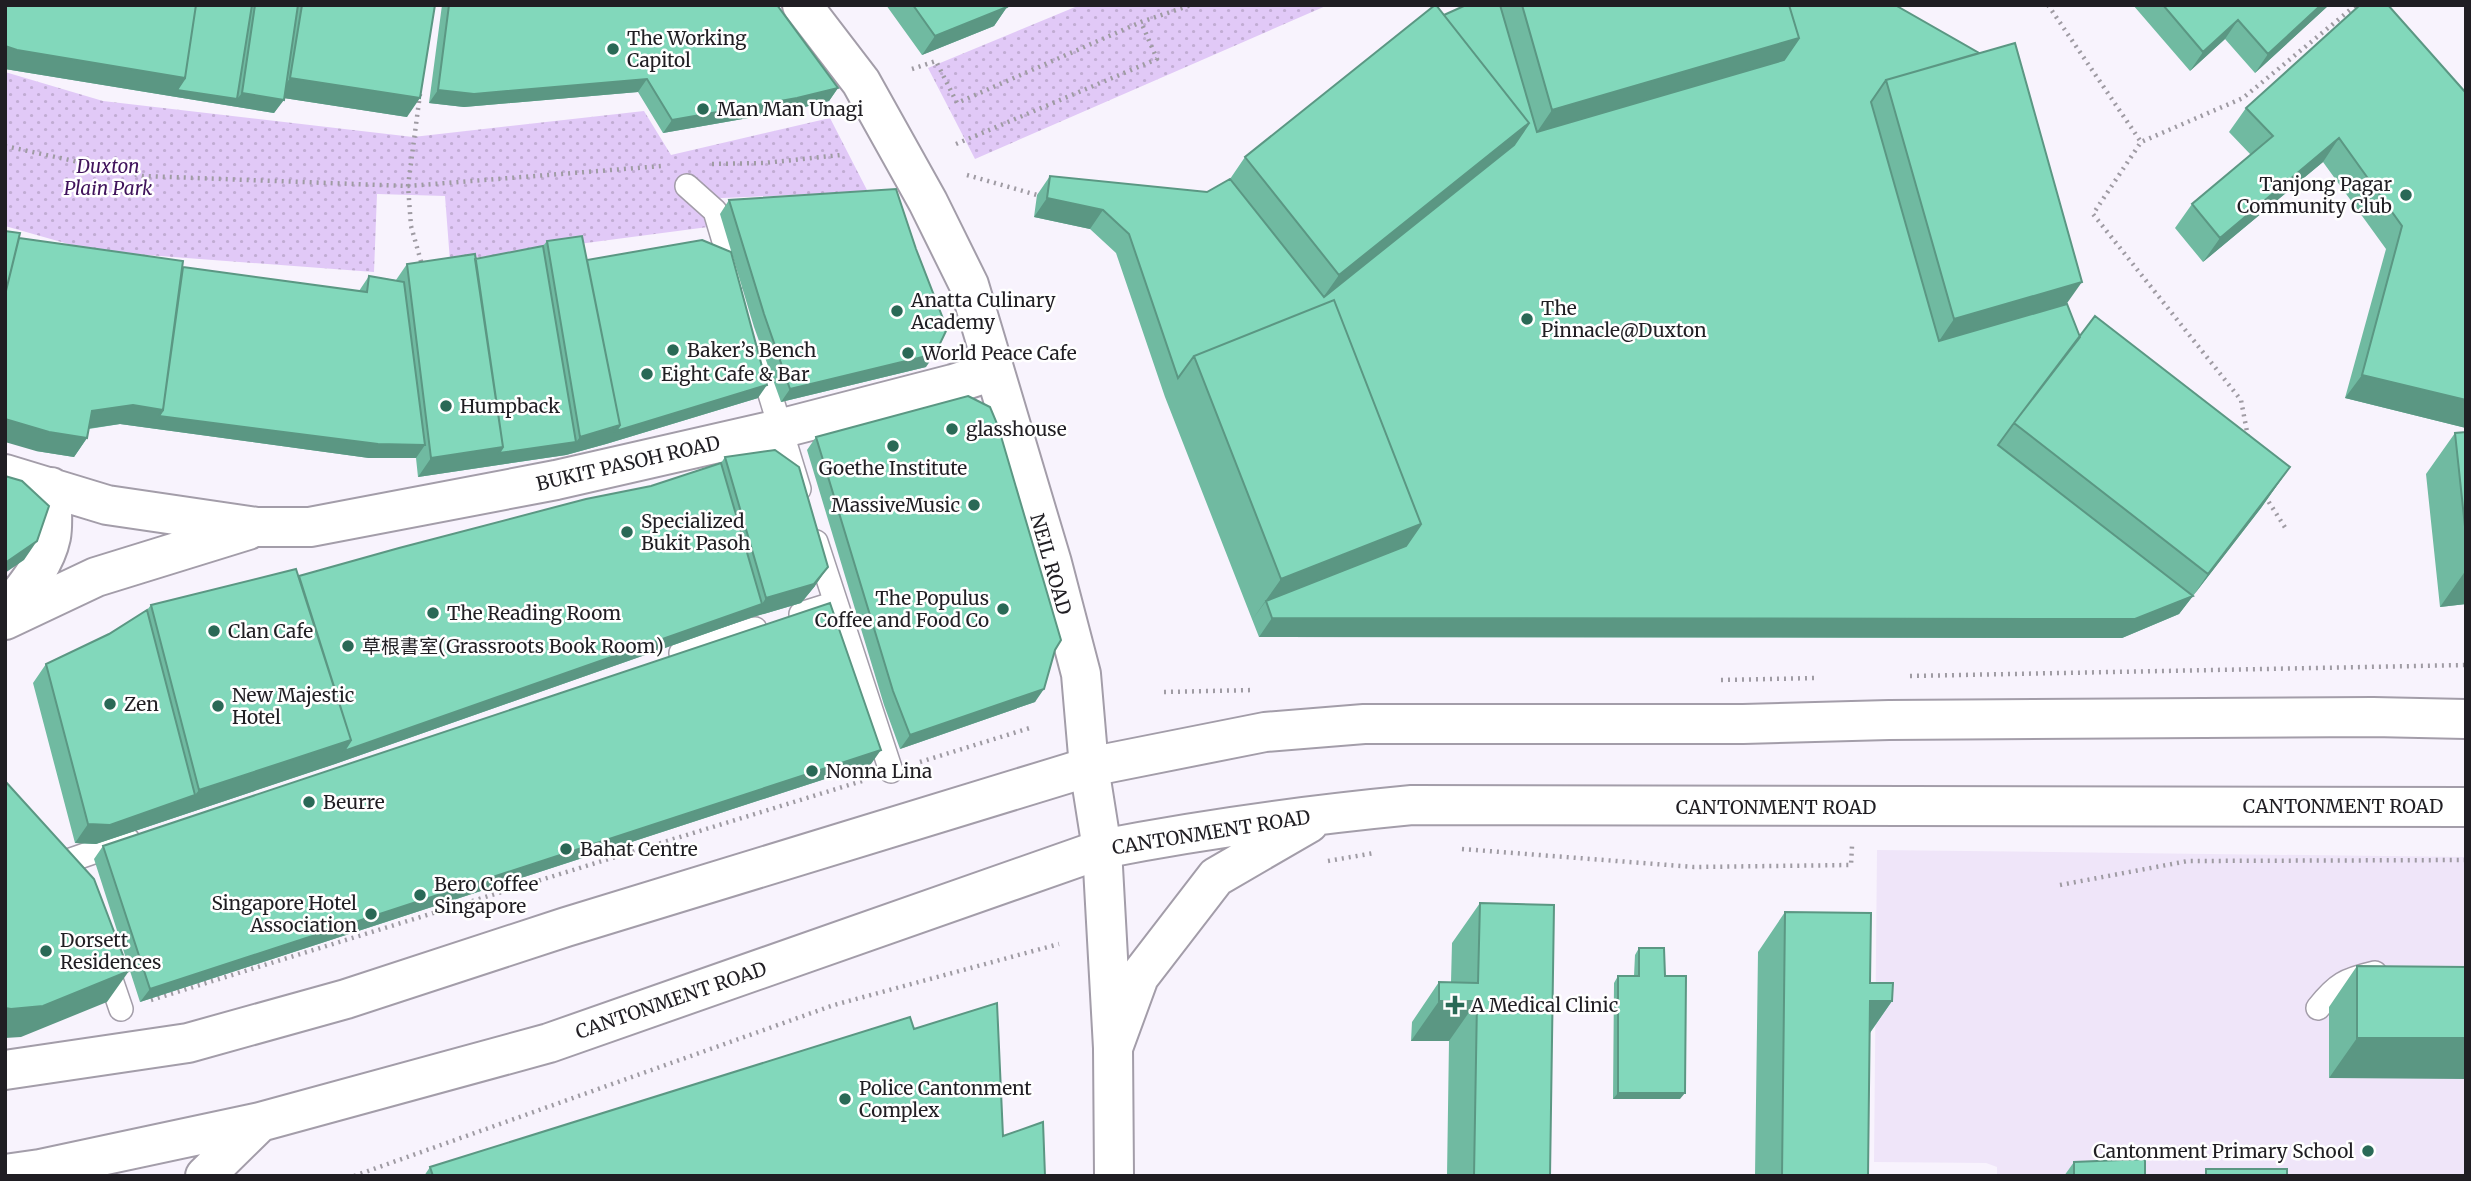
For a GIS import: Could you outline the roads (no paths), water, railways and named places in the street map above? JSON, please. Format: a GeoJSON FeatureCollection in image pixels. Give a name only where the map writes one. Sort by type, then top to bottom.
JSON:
{"type":"FeatureCollection","features":[{"type":"Feature","properties":{"kind":"main road","name":"NEIL ROAD"},"geometry":{"type":"LineString","coordinates":[[802,5],[861,82],[928,202],[970,285],[993,371],[1052,564],[1081,674],[1089,767],[1102,849],[1113,1048],[1114,1176]]}},
{"type":"Feature","properties":{"kind":"main road","name":"BUKIT PASOH ROAD"},"geometry":{"type":"LineString","coordinates":[[107,505],[257,527],[310,527],[556,480],[779,429],[993,371]]}},
{"type":"Feature","properties":{"kind":"main road"},"geometry":{"type":"LineString","coordinates":[[5,474],[107,505]]}},
{"type":"Feature","properties":{"kind":"main road"},"geometry":{"type":"LineString","coordinates":[[5,613],[35,574],[44,557],[51,537],[51,487]]}},
{"type":"Feature","properties":{"kind":"main road","name":"BUKIT PASOH ROAD"},"geometry":{"type":"LineString","coordinates":[[96,577],[118,556],[121,548],[121,525],[107,505]]}},
{"type":"Feature","properties":{"kind":"main road","name":"BUKIT PASOH ROAD"},"geometry":{"type":"LineString","coordinates":[[5,620],[96,577],[257,527]]}},
{"type":"Feature","properties":{"kind":"main road"},"geometry":{"type":"LineString","coordinates":[[5,1070],[188,1043],[346,999],[566,927],[1089,767],[1265,732],[1364,724],[1743,724],[1889,720],[2373,717],[2466,719]]}},
{"type":"Feature","properties":{"kind":"main road","name":"CANTONMENT ROAD"},"geometry":{"type":"LineString","coordinates":[[5,1174],[260,1122],[549,1043],[1102,849],[1176,835],[1412,805],[2466,807]]}},
{"type":"Feature","properties":{"kind":"main road"},"geometry":{"type":"LineString","coordinates":[[1113,1048],[1139,977],[1216,877],[1326,814]]}},
{"type":"Feature","properties":{"kind":"main road"},"geometry":{"type":"LineString","coordinates":[[205,1176],[260,1122]]}},
{"type":"Feature","properties":{"kind":"lane"},"geometry":{"type":"LineString","coordinates":[[687,186],[715,211],[741,299]]}},
{"type":"Feature","properties":{"kind":"lane"},"geometry":{"type":"LineString","coordinates":[[752,337],[779,429],[891,771]]}},
{"type":"Feature","properties":{"kind":"lane"},"geometry":{"type":"LineString","coordinates":[[666,658],[836,603]]}},
{"type":"Feature","properties":{"kind":"lane"},"geometry":{"type":"LineString","coordinates":[[62,863],[153,832]]}},
{"type":"Feature","properties":{"kind":"lane"},"geometry":{"type":"LineString","coordinates":[[46,844],[79,883]]}},
{"type":"Feature","properties":{"kind":"lane"},"geometry":{"type":"LineString","coordinates":[[100,946],[121,1009]]}},
{"type":"Feature","properties":{"kind":"lane"},"geometry":{"type":"LineString","coordinates":[[2318,1008],[2333,989],[2353,978],[2375,973],[2401,973]]}},
{"type":"Feature","properties":{"kind":"place","name":"The Working Capitol"},"geometry":{"type":"Point","coordinates":[613,49]}},
{"type":"Feature","properties":{"kind":"place","name":"Man Man Unagi"},"geometry":{"type":"Point","coordinates":[703,109]}},
{"type":"Feature","properties":{"kind":"place","name":"Tanjong Pagar Community Club"},"geometry":{"type":"Point","coordinates":[2406,195]}},
{"type":"Feature","properties":{"kind":"place","name":"Anatta Culinary Academy"},"geometry":{"type":"Point","coordinates":[897,311]}},
{"type":"Feature","properties":{"kind":"place","name":"The Pinnacle@Duxton"},"geometry":{"type":"Point","coordinates":[1527,319]}},
{"type":"Feature","properties":{"kind":"place","name":"Baker’s Bench"},"geometry":{"type":"Point","coordinates":[673,350]}},
{"type":"Feature","properties":{"kind":"place","name":"World Peace Cafe"},"geometry":{"type":"Point","coordinates":[908,353]}},
{"type":"Feature","properties":{"kind":"place","name":"Eight Cafe & Bar"},"geometry":{"type":"Point","coordinates":[647,374]}},
{"type":"Feature","properties":{"kind":"place","name":"Humpback"},"geometry":{"type":"Point","coordinates":[446,406]}},
{"type":"Feature","properties":{"kind":"place","name":"glasshouse"},"geometry":{"type":"Point","coordinates":[952,429]}},
{"type":"Feature","properties":{"kind":"place","name":"Goethe Institute"},"geometry":{"type":"Point","coordinates":[893,446]}},
{"type":"Feature","properties":{"kind":"place","name":"MassiveMusic"},"geometry":{"type":"Point","coordinates":[974,505]}},
{"type":"Feature","properties":{"kind":"place","name":"Specialized Bukit Pasoh"},"geometry":{"type":"Point","coordinates":[627,532]}},
{"type":"Feature","properties":{"kind":"place","name":"The Populus Coffee and Food Co"},"geometry":{"type":"Point","coordinates":[1003,609]}},
{"type":"Feature","properties":{"kind":"place","name":"The Reading Room"},"geometry":{"type":"Point","coordinates":[433,613]}},
{"type":"Feature","properties":{"kind":"place","name":"Clan Cafe"},"geometry":{"type":"Point","coordinates":[214,631]}},
{"type":"Feature","properties":{"kind":"place","name":"草根書室(Grassroots Book Room)"},"geometry":{"type":"Point","coordinates":[348,646]}},
{"type":"Feature","properties":{"kind":"place","name":"Zen"},"geometry":{"type":"Point","coordinates":[110,704]}},
{"type":"Feature","properties":{"kind":"place","name":"New Majestic Hotel"},"geometry":{"type":"Point","coordinates":[218,706]}},
{"type":"Feature","properties":{"kind":"place","name":"Nonna Lina"},"geometry":{"type":"Point","coordinates":[812,771]}},
{"type":"Feature","properties":{"kind":"place","name":"Beurre"},"geometry":{"type":"Point","coordinates":[309,802]}},
{"type":"Feature","properties":{"kind":"place","name":"Bahat Centre"},"geometry":{"type":"Point","coordinates":[566,849]}},
{"type":"Feature","properties":{"kind":"place","name":"Bero Coffee Singapore"},"geometry":{"type":"Point","coordinates":[420,895]}},
{"type":"Feature","properties":{"kind":"place","name":"Singapore Hotel Association"},"geometry":{"type":"Point","coordinates":[371,914]}},
{"type":"Feature","properties":{"kind":"place","name":"Dorsett Residences"},"geometry":{"type":"Point","coordinates":[46,951]}},
{"type":"Feature","properties":{"kind":"place","name":"A Medical Clinic"},"geometry":{"type":"Point","coordinates":[1455,1005]}},
{"type":"Feature","properties":{"kind":"place","name":"Police Cantonment Complex"},"geometry":{"type":"Point","coordinates":[845,1099]}},
{"type":"Feature","properties":{"kind":"place","name":"Cantonment Primary School"},"geometry":{"type":"Point","coordinates":[2368,1151]}},
{"type":"Feature","properties":{"kind":"park label","name":"Duxton Plain Park"},"geometry":{"type":"Point","coordinates":[108,177]}}]}
